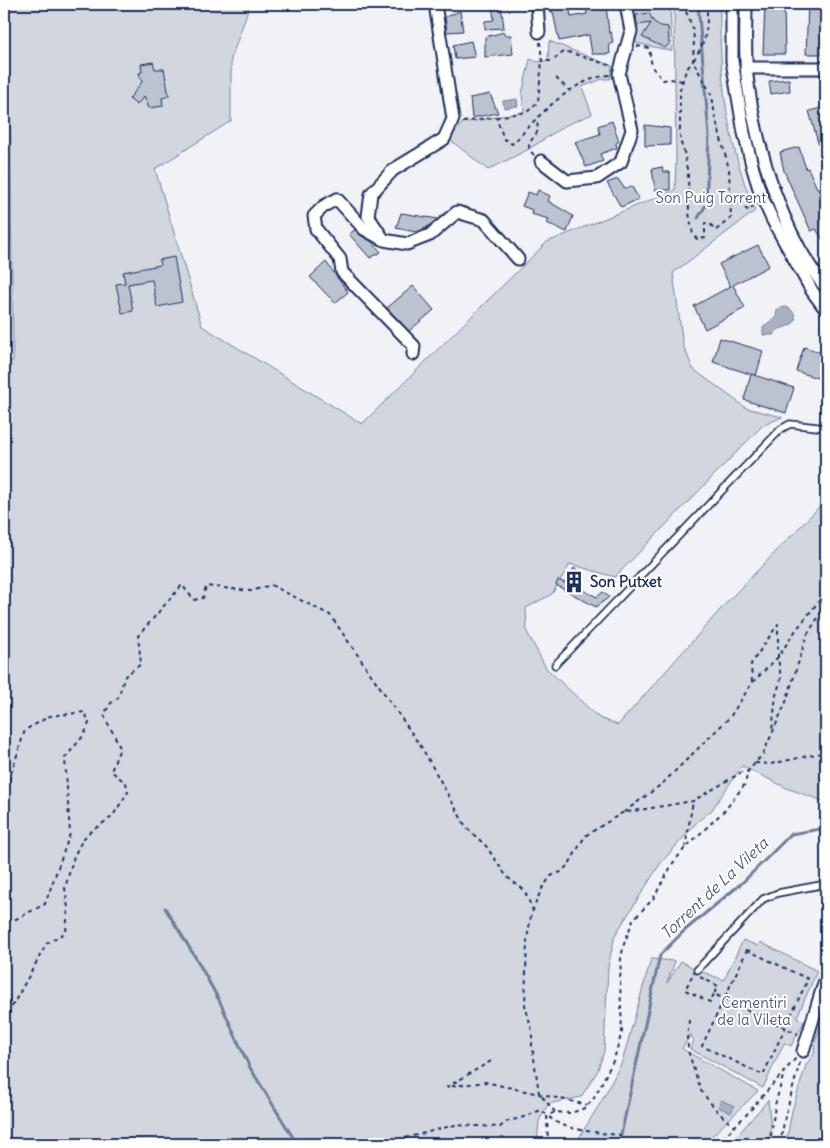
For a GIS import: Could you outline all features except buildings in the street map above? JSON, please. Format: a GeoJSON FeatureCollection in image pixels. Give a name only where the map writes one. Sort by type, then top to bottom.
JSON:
{"type":"FeatureCollection","features":[{"type":"Feature","properties":{"kind":"street"},"geometry":{"type":"LineString","coordinates":[[384,240],[368,216],[371,194],[393,170],[444,139],[453,119],[434,4]]}},
{"type":"Feature","properties":{"kind":"street"},"geometry":{"type":"LineString","coordinates":[[537,4],[540,32]]}},
{"type":"Feature","properties":{"kind":"street"},"geometry":{"type":"LineString","coordinates":[[540,161],[567,181],[598,178],[621,162],[632,130],[620,71],[631,31],[626,4]]}},
{"type":"Feature","properties":{"kind":"street"},"geometry":{"type":"LineString","coordinates":[[732,4],[732,61],[744,133],[753,169],[761,195],[772,219],[812,291],[826,310]]}},
{"type":"Feature","properties":{"kind":"street"},"geometry":{"type":"LineString","coordinates":[[746,4],[746,68],[758,138],[774,190],[796,241],[826,288]]}},
{"type":"Feature","properties":{"kind":"street"},"geometry":{"type":"LineString","coordinates":[[746,68],[826,68]]}},
{"type":"Feature","properties":{"kind":"street"},"geometry":{"type":"LineString","coordinates":[[413,354],[414,346],[342,272],[340,259],[316,228],[314,216],[324,206],[337,199],[364,229],[384,240],[407,244],[430,235],[456,212],[484,220],[518,260]]}},
{"type":"Feature","properties":{"kind":"street"},"geometry":{"type":"LineString","coordinates":[[803,1051],[826,977]]}},
{"type":"Feature","properties":{"kind":"lane"},"geometry":{"type":"LineString","coordinates":[[555,665],[781,429],[790,424],[826,428]]}},
{"type":"Feature","properties":{"kind":"lane"},"geometry":{"type":"LineString","coordinates":[[697,970],[763,899],[778,893],[826,884]]}},
{"type":"Feature","properties":{"kind":"path"},"geometry":{"type":"LineString","coordinates":[[683,4],[693,29],[693,61],[712,96],[715,116],[729,170],[732,218],[716,230],[710,224],[705,223],[705,238],[697,238],[693,235],[689,213],[688,175],[680,140],[680,90],[686,70],[693,61],[701,49],[707,31],[707,4]]}},
{"type":"Feature","properties":{"kind":"path"},"geometry":{"type":"LineString","coordinates":[[462,122],[527,112],[538,102],[542,61],[540,32]]}},
{"type":"Feature","properties":{"kind":"path"},"geometry":{"type":"LineString","coordinates":[[649,48],[652,67],[663,80],[683,81]]}},
{"type":"Feature","properties":{"kind":"path"},"geometry":{"type":"LineString","coordinates":[[542,61],[552,61],[565,51],[620,71]]}},
{"type":"Feature","properties":{"kind":"path"},"geometry":{"type":"LineString","coordinates":[[496,117],[504,139],[512,144],[536,119],[577,86],[598,76],[620,71]]}},
{"type":"Feature","properties":{"kind":"path"},"geometry":{"type":"LineString","coordinates":[[556,78],[570,91]]}},
{"type":"Feature","properties":{"kind":"path"},"geometry":{"type":"LineString","coordinates":[[529,150],[538,127],[536,119]]}},
{"type":"Feature","properties":{"kind":"path"},"geometry":{"type":"LineString","coordinates":[[731,203],[742,204],[750,211],[753,206]]}},
{"type":"Feature","properties":{"kind":"path"},"geometry":{"type":"LineString","coordinates":[[4,1021],[47,943],[66,932],[68,908],[65,888],[74,856],[83,839],[112,817],[128,792],[126,783],[111,771],[120,748],[115,734],[109,729],[104,714],[111,703],[118,698],[125,676],[141,664],[138,636],[182,585],[194,600],[203,598],[206,586],[251,591],[271,585],[330,615],[422,748],[466,827],[486,846],[507,877],[524,890],[533,910]]}},
{"type":"Feature","properties":{"kind":"path"},"geometry":{"type":"LineString","coordinates":[[555,1112],[539,1093],[532,1045],[532,1031],[525,1005],[527,940],[533,910],[541,890],[551,876],[561,872],[569,864],[585,836],[622,813],[662,784],[730,716],[752,683],[778,657],[796,630],[826,592]]}},
{"type":"Feature","properties":{"kind":"path"},"geometry":{"type":"LineString","coordinates":[[548,1116],[555,1112],[571,1113],[585,1108],[594,1098],[614,1059],[622,1032],[621,958],[633,920],[653,899],[673,863],[685,848],[726,808],[746,784],[748,771],[763,754],[786,702],[807,635],[826,605]]}},
{"type":"Feature","properties":{"kind":"path"},"geometry":{"type":"LineString","coordinates":[[752,683],[751,664],[778,624],[778,657],[781,679],[776,695],[772,733]]}},
{"type":"Feature","properties":{"kind":"path"},"geometry":{"type":"LineString","coordinates":[[4,796],[25,730],[50,716],[85,712],[89,723],[84,735],[65,758],[70,834],[45,904],[16,919],[4,922]]}},
{"type":"Feature","properties":{"kind":"path"},"geometry":{"type":"LineString","coordinates":[[755,763],[771,764],[826,752]]}},
{"type":"Feature","properties":{"kind":"path"},"geometry":{"type":"LineString","coordinates":[[622,813],[693,801],[742,772],[748,771]]}},
{"type":"Feature","properties":{"kind":"path"},"geometry":{"type":"LineString","coordinates":[[685,848],[693,801]]}},
{"type":"Feature","properties":{"kind":"path"},"geometry":{"type":"LineString","coordinates":[[747,950],[808,979],[785,1027],[762,1075],[702,1046],[747,950]]}},
{"type":"Feature","properties":{"kind":"path"},"geometry":{"type":"LineString","coordinates":[[693,974],[718,986],[714,994],[710,1002],[685,990],[693,974]]}},
{"type":"Feature","properties":{"kind":"path"},"geometry":{"type":"LineString","coordinates":[[714,994],[807,1038]]}},
{"type":"Feature","properties":{"kind":"path"},"geometry":{"type":"LineString","coordinates":[[689,1020],[687,1039],[689,1054],[701,1091],[717,1111],[734,1127]]}},
{"type":"Feature","properties":{"kind":"path"},"geometry":{"type":"LineString","coordinates":[[717,1144],[803,1051]]}},
{"type":"Feature","properties":{"kind":"path"},"geometry":{"type":"LineString","coordinates":[[780,1144],[785,1117],[803,1051]]}},
{"type":"Feature","properties":{"kind":"path"},"geometry":{"type":"LineString","coordinates":[[491,1062],[447,1087],[485,1082],[588,1105]]}},
{"type":"Feature","properties":{"kind":"path"},"geometry":{"type":"LineString","coordinates":[[770,1144],[775,1105],[784,1070]]}},
{"type":"Feature","properties":{"kind":"path"},"geometry":{"type":"LineString","coordinates":[[382,1144],[454,1125],[500,1127],[508,1121],[541,1110],[557,1123],[621,1135]]}},
{"type":"Feature","properties":{"kind":"path"},"geometry":{"type":"LineString","coordinates":[[548,1116],[548,1144]]}},
{"type":"Feature","properties":{"kind":"green space","name":"Son Puig Torrent"},"geometry":{"type":"Polygon","coordinates":[[[4,4],[250,4],[231,59],[231,121],[155,169],[202,326],[362,424],[547,242],[675,190],[674,4],[720,4],[720,47],[727,112],[736,154],[755,211],[673,273],[683,345],[693,369],[746,408],[782,417],[762,426],[615,577],[570,564],[552,594],[526,608],[527,632],[546,668],[599,718],[618,725],[728,601],[826,500],[826,802],[789,789],[742,766],[711,811],[698,821],[660,864],[615,935],[608,967],[604,1052],[597,1072],[581,1097],[548,1104],[539,1121],[537,1144],[4,1144],[4,361],[13,361],[10,103],[4,103],[4,4]]]}},
{"type":"Feature","properties":{"kind":"green space"},"geometry":{"type":"Polygon","coordinates":[[[630,4],[670,4],[672,51],[636,43],[630,4]]]}},
{"type":"Feature","properties":{"kind":"green space"},"geometry":{"type":"Polygon","coordinates":[[[737,4],[741,4],[741,56],[737,56],[737,4]]]}},
{"type":"Feature","properties":{"kind":"green space"},"geometry":{"type":"Polygon","coordinates":[[[549,41],[612,66],[610,79],[602,79],[582,87],[592,114],[564,126],[529,149],[488,170],[449,139],[462,123],[524,112],[522,94],[530,59],[538,62],[548,60],[549,41]]]}},
{"type":"Feature","properties":{"kind":"green space"},"geometry":{"type":"Polygon","coordinates":[[[737,66],[742,66],[750,127],[756,148],[815,279],[826,296],[826,302],[779,225],[759,173],[748,133],[737,66]]]}},
{"type":"Feature","properties":{"kind":"green space","name":"Cementiri de la Vileta"},"geometry":{"type":"Polygon","coordinates":[[[743,940],[758,946],[760,942],[817,971],[797,1017],[804,1022],[791,1046],[784,1043],[763,1088],[690,1049],[694,1040],[691,1034],[682,1049],[758,1091],[704,1144],[575,1144],[601,1102],[622,1062],[651,959],[675,961],[667,983],[681,961],[697,970],[724,980],[743,940]]]}},
{"type":"Feature","properties":{"kind":"green space"},"geometry":{"type":"Polygon","coordinates":[[[826,1010],[826,1144],[786,1144],[792,1111],[806,1065],[814,1054],[815,1041],[826,1010]]]}},
{"type":"Feature","properties":{"kind":"green space"},"geometry":{"type":"Polygon","coordinates":[[[768,1100],[771,1127],[768,1144],[727,1144],[742,1130],[768,1100]]]}},
{"type":"Feature","properties":{"kind":"water"},"geometry":{"type":"Polygon","coordinates":[[[517,99],[518,106],[504,108],[503,101],[517,99]]]}},
{"type":"Feature","properties":{"kind":"water"},"geometry":{"type":"Polygon","coordinates":[[[786,307],[795,315],[795,321],[779,329],[773,335],[763,335],[763,327],[776,317],[777,310],[786,307]]]}},
{"type":"Feature","properties":{"kind":"water"},"geometry":{"type":"Polygon","coordinates":[[[721,1100],[734,1106],[731,1113],[718,1107],[721,1100]]]}},
{"type":"Feature","properties":{"kind":"waterway"},"geometry":{"type":"LineString","coordinates":[[698,4],[709,136],[706,205],[698,218]]}},
{"type":"Feature","properties":{"kind":"waterway","name":"Torrent de La Vileta"},"geometry":{"type":"LineString","coordinates":[[619,1144],[660,955],[684,931],[743,882],[791,834],[826,828]]}},
{"type":"Feature","properties":{"kind":"waterway"},"geometry":{"type":"LineString","coordinates":[[165,908],[219,1000],[249,1066],[297,1144]]}},
{"type":"Feature","properties":{"kind":"place","name":"Son Putxet"},"geometry":{"type":"Point","coordinates":[574,582]}}]}
